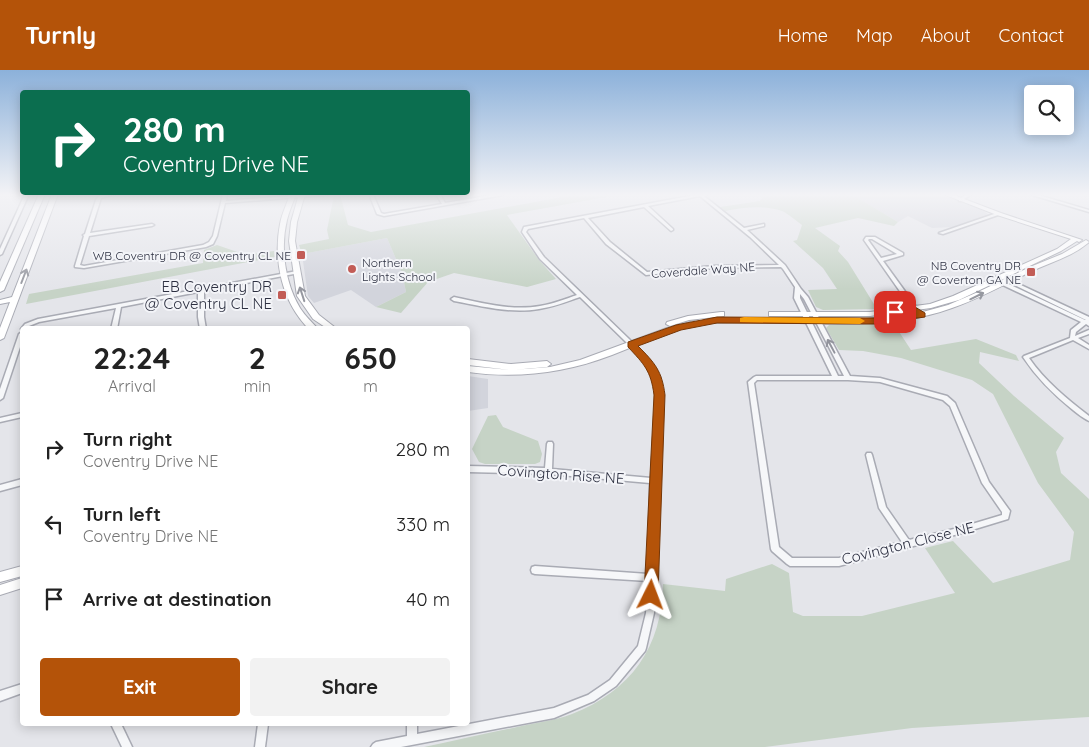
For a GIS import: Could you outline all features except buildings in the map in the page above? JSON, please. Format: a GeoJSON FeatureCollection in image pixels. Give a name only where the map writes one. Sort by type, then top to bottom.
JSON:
{"type":"FeatureCollection","features":[{"type":"Feature","properties":{"kind":"street"},"geometry":{"type":"LineString","coordinates":[[0,254],[13,226]]}},
{"type":"Feature","properties":{"kind":"street"},"geometry":{"type":"LineString","coordinates":[[0,290],[28,226]]}},
{"type":"Feature","properties":{"kind":"street"},"geometry":{"type":"LineString","coordinates":[[0,338],[43,226]]}},
{"type":"Feature","properties":{"kind":"street"},"geometry":{"type":"LineString","coordinates":[[89,226],[78,266],[84,267],[204,246],[211,243],[217,226]]}},
{"type":"Feature","properties":{"kind":"street"},"geometry":{"type":"LineString","coordinates":[[86,236],[148,226]]}},
{"type":"Feature","properties":{"kind":"street"},"geometry":{"type":"LineString","coordinates":[[283,226],[281,243],[289,298],[298,313],[311,326]]}},
{"type":"Feature","properties":{"kind":"street"},"geometry":{"type":"LineString","coordinates":[[294,226],[292,241],[301,296],[316,318],[328,326]]}},
{"type":"Feature","properties":{"kind":"street"},"geometry":{"type":"LineString","coordinates":[[376,747],[554,713],[591,698],[613,683],[642,648],[650,613],[652,578],[654,481],[659,395],[657,377],[649,363],[629,342],[579,296],[542,258],[524,232],[526,228],[539,226]]}},
{"type":"Feature","properties":{"kind":"street","name":"Coverdale Way NE"},"geometry":{"type":"LineString","coordinates":[[593,226],[608,243],[646,274],[714,266],[783,266]]}},
{"type":"Feature","properties":{"kind":"street"},"geometry":{"type":"LineString","coordinates":[[666,226],[671,230]]}},
{"type":"Feature","properties":{"kind":"street"},"geometry":{"type":"LineString","coordinates":[[740,226],[783,266],[796,288],[806,298],[848,378]]}},
{"type":"Feature","properties":{"kind":"street"},"geometry":{"type":"LineString","coordinates":[[744,229],[759,226]]}},
{"type":"Feature","properties":{"kind":"street"},"geometry":{"type":"LineString","coordinates":[[941,233],[964,226]]}},
{"type":"Feature","properties":{"kind":"street"},"geometry":{"type":"LineString","coordinates":[[1035,226],[1088,242]]}},
{"type":"Feature","properties":{"kind":"street"},"geometry":{"type":"LineString","coordinates":[[881,260],[901,254],[873,238],[868,238],[866,240],[918,312]]}},
{"type":"Feature","properties":{"kind":"street"},"geometry":{"type":"LineString","coordinates":[[470,363],[490,373],[528,372],[568,366],[596,358],[629,342],[679,327],[717,320],[892,316],[918,312],[965,302],[1076,239]]}},
{"type":"Feature","properties":{"kind":"street"},"geometry":{"type":"LineString","coordinates":[[1001,280],[1068,254],[1088,242]]}},
{"type":"Feature","properties":{"kind":"street"},"geometry":{"type":"LineString","coordinates":[[1059,250],[1068,254]]}},
{"type":"Feature","properties":{"kind":"street"},"geometry":{"type":"LineString","coordinates":[[26,326],[38,321],[297,272]]}},
{"type":"Feature","properties":{"kind":"street"},"geometry":{"type":"LineString","coordinates":[[0,283],[6,276]]}},
{"type":"Feature","properties":{"kind":"street"},"geometry":{"type":"LineString","coordinates":[[1001,280],[1088,321]]}},
{"type":"Feature","properties":{"kind":"street"},"geometry":{"type":"LineString","coordinates":[[796,288],[797,298],[836,378]]}},
{"type":"Feature","properties":{"kind":"street"},"geometry":{"type":"LineString","coordinates":[[201,290],[200,317],[202,326]]}},
{"type":"Feature","properties":{"kind":"street"},"geometry":{"type":"LineString","coordinates":[[454,299],[522,309],[539,308],[579,296]]}},
{"type":"Feature","properties":{"kind":"street"},"geometry":{"type":"LineString","coordinates":[[0,302],[14,302]]}},
{"type":"Feature","properties":{"kind":"street"},"geometry":{"type":"LineString","coordinates":[[0,307],[14,302]]}},
{"type":"Feature","properties":{"kind":"street"},"geometry":{"type":"LineString","coordinates":[[115,326],[118,306]]}},
{"type":"Feature","properties":{"kind":"street"},"geometry":{"type":"LineString","coordinates":[[1072,337],[1073,331],[1088,321]]}},
{"type":"Feature","properties":{"kind":"street"},"geometry":{"type":"LineString","coordinates":[[1089,332],[1083,336],[1072,337],[1026,356],[1034,370],[1089,419]]}},
{"type":"Feature","properties":{"kind":"street"},"geometry":{"type":"LineString","coordinates":[[1072,337],[1089,347]]}},
{"type":"Feature","properties":{"kind":"street"},"geometry":{"type":"LineString","coordinates":[[0,398],[20,340]]}},
{"type":"Feature","properties":{"kind":"street"},"geometry":{"type":"LineString","coordinates":[[470,369],[480,368]]}},
{"type":"Feature","properties":{"kind":"street","name":"Covington Close NE"},"geometry":{"type":"LineString","coordinates":[[756,378],[836,378],[880,380],[945,398],[953,405],[986,482],[1006,511],[1005,517],[839,562],[790,562],[776,549],[751,382],[756,378]]}},
{"type":"Feature","properties":{"kind":"street"},"geometry":{"type":"LineString","coordinates":[[0,420],[20,415]]}},
{"type":"Feature","properties":{"kind":"street"},"geometry":{"type":"LineString","coordinates":[[548,471],[550,444]]}},
{"type":"Feature","properties":{"kind":"street"},"geometry":{"type":"LineString","coordinates":[[868,455],[883,508],[907,544]]}},
{"type":"Feature","properties":{"kind":"street","name":"Covington Rise NE"},"geometry":{"type":"LineString","coordinates":[[470,469],[548,471],[654,481]]}},
{"type":"Feature","properties":{"kind":"street"},"geometry":{"type":"LineString","coordinates":[[0,488],[20,483]]}},
{"type":"Feature","properties":{"kind":"street"},"geometry":{"type":"LineString","coordinates":[[535,570],[652,578]]}},
{"type":"Feature","properties":{"kind":"street"},"geometry":{"type":"LineString","coordinates":[[0,577],[20,572]]}},
{"type":"Feature","properties":{"kind":"street"},"geometry":{"type":"LineString","coordinates":[[0,590],[20,584]]}},
{"type":"Feature","properties":{"kind":"street"},"geometry":{"type":"LineString","coordinates":[[0,696],[20,690]]}},
{"type":"Feature","properties":{"kind":"street"},"geometry":{"type":"LineString","coordinates":[[117,726],[125,746]]}},
{"type":"Feature","properties":{"kind":"street"},"geometry":{"type":"LineString","coordinates":[[260,747],[263,726]]}},
{"type":"Feature","properties":{"kind":"street"},"geometry":{"type":"LineString","coordinates":[[412,726],[412,740]]}},
{"type":"Feature","properties":{"kind":"shaded area"},"geometry":{"type":"Polygon","coordinates":[[[927,226],[957,226],[953,227],[932,228],[927,226]]]}},
{"type":"Feature","properties":{"kind":"shaded area","name":"Northern Lights School"},"geometry":{"type":"Polygon","coordinates":[[[387,238],[402,273],[406,292],[376,307],[351,290],[314,303],[308,296],[302,254],[387,238]]]}},
{"type":"Feature","properties":{"kind":"shaded area"},"geometry":{"type":"Polygon","coordinates":[[[470,376],[488,379],[488,408],[470,411],[470,376]]]}},
{"type":"Feature","properties":{"kind":"green space"},"geometry":{"type":"Polygon","coordinates":[[[328,226],[350,226],[371,232],[406,226],[515,226],[539,260],[556,279],[527,287],[454,273],[428,282],[401,313],[376,307],[406,292],[402,273],[387,238],[302,254],[299,245],[329,239],[328,226]]]}},
{"type":"Feature","properties":{"kind":"green space"},"geometry":{"type":"Polygon","coordinates":[[[802,226],[825,226],[815,228],[840,246],[838,251],[848,262],[877,309],[823,310],[816,307],[808,290],[837,289],[823,268],[793,241],[797,240],[802,226]]]}},
{"type":"Feature","properties":{"kind":"green space"},"geometry":{"type":"Polygon","coordinates":[[[217,245],[246,255],[274,251],[275,257],[26,304],[29,294],[203,263],[204,250],[217,245]]]}},
{"type":"Feature","properties":{"kind":"green space"},"geometry":{"type":"Polygon","coordinates":[[[894,324],[911,350],[976,339],[1016,355],[1019,361],[980,352],[979,363],[1014,396],[1064,438],[1056,452],[1061,473],[1089,499],[1089,717],[912,728],[765,747],[424,747],[572,714],[611,693],[639,664],[649,647],[657,628],[663,584],[725,591],[726,579],[772,564],[789,573],[793,612],[803,616],[862,616],[955,593],[925,548],[953,541],[993,583],[1070,560],[1074,532],[1038,483],[993,394],[972,380],[901,358],[863,351],[839,350],[826,328],[829,325],[894,324]]]}},
{"type":"Feature","properties":{"kind":"green space"},"geometry":{"type":"Polygon","coordinates":[[[496,415],[503,427],[538,441],[542,454],[540,462],[535,464],[485,464],[479,462],[472,449],[488,416],[496,415]]]}},
{"type":"Feature","properties":{"kind":"slow traffic"},"geometry":{"type":"LineString","coordinates":[[744,320],[860,321]]}},
{"type":"Feature","properties":{"kind":"place","name":"WB Coventry DR @ Coventry CL NE"},"geometry":{"type":"Point","coordinates":[301,255]}},
{"type":"Feature","properties":{"kind":"place","name":"Northern Lights School"},"geometry":{"type":"Point","coordinates":[352,269]}},
{"type":"Feature","properties":{"kind":"place","name":"NB Coventry DR @ Coverton GA NE"},"geometry":{"type":"Point","coordinates":[1031,272]}},
{"type":"Feature","properties":{"kind":"place","name":"EB Coventry DR @ Coventry CL NE"},"geometry":{"type":"Point","coordinates":[282,295]}},
{"type":"Feature","properties":{"kind":"route"},"geometry":{"type":"LineString","coordinates":[[651,595],[654,481],[659,395],[657,377],[649,363],[631,344],[693,323],[717,320],[874,321],[921,315],[915,309],[895,312]]}}]}
